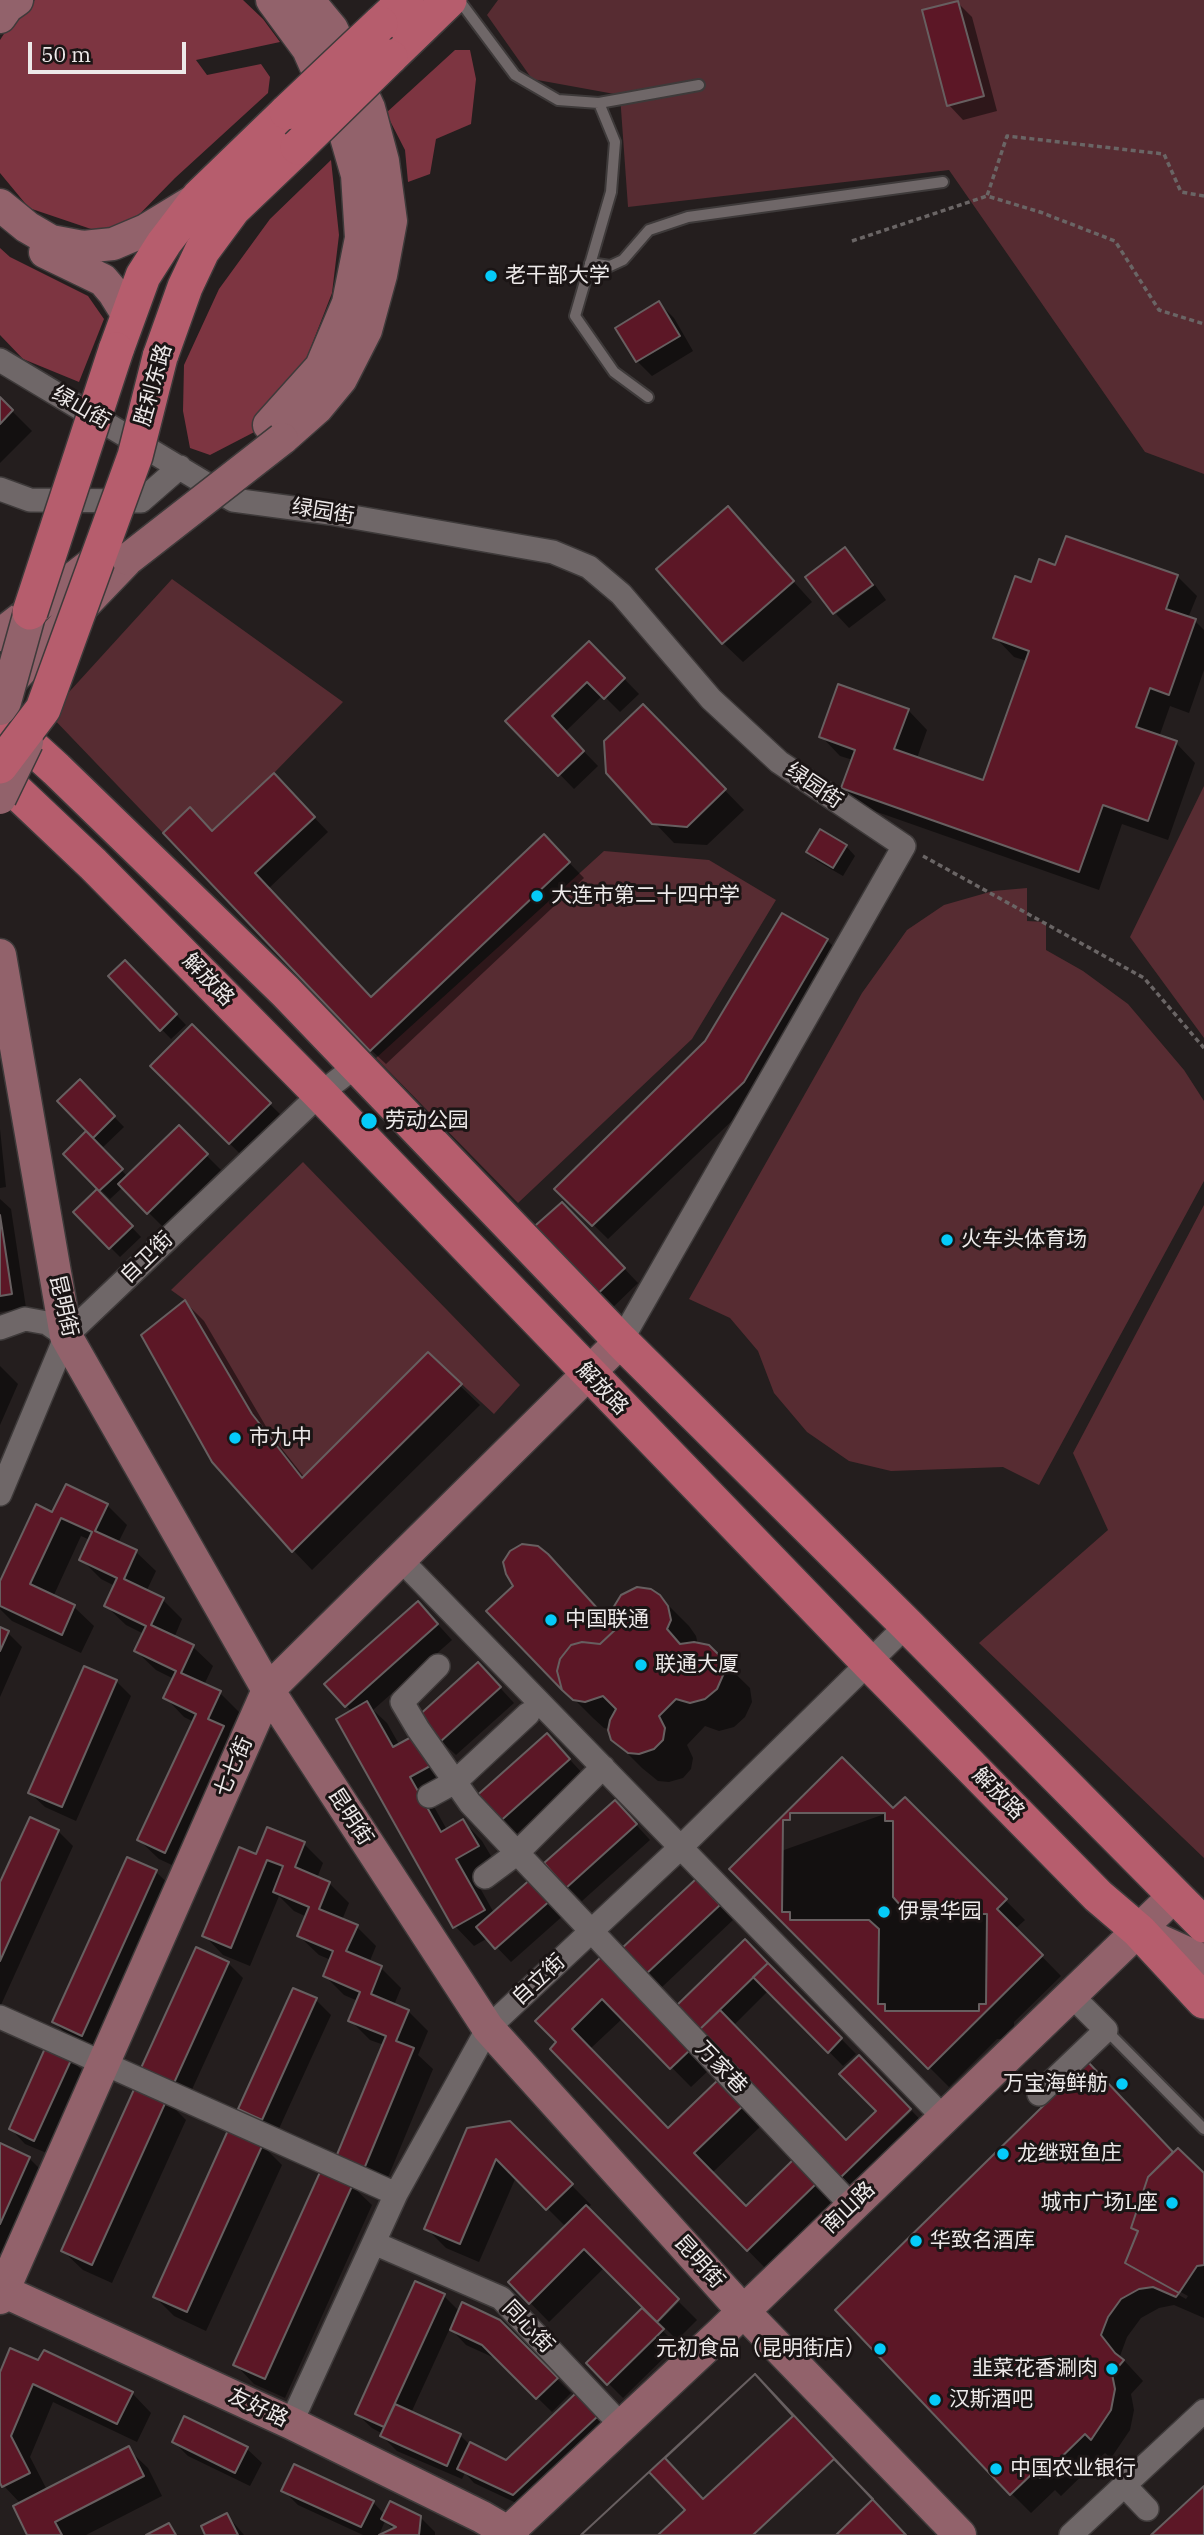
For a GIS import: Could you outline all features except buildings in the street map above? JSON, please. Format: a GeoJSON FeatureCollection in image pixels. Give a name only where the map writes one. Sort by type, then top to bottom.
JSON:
{"type":"FeatureCollection","features":[{"type":"Feature","properties":{"kind":"main road"},"geometry":{"type":"LineString","coordinates":[[0,16],[17,0]]}},
{"type":"Feature","properties":{"kind":"main road"},"geometry":{"type":"LineString","coordinates":[[272,0],[308,49],[344,130],[357,176],[361,238],[348,303],[321,367],[275,432]]}},
{"type":"Feature","properties":{"kind":"main road"},"geometry":{"type":"LineString","coordinates":[[0,635],[124,550],[275,432],[317,408],[341,379],[366,330],[381,275],[391,221],[383,161],[369,108],[332,29],[308,0]]}},
{"type":"Feature","properties":{"kind":"main road","name":"胜利东路"},"geometry":{"type":"LineString","coordinates":[[0,766],[43,709],[135,456],[160,357],[185,287],[202,251],[233,209],[298,147],[385,40],[406,0]]}},
{"type":"Feature","properties":{"kind":"main road"},"geometry":{"type":"LineString","coordinates":[[385,40],[449,0]]}},
{"type":"Feature","properties":{"kind":"main road","name":"胜利东路"},"geometry":{"type":"LineString","coordinates":[[0,658],[30,612],[127,314],[143,276],[199,197],[287,112],[385,40]]}},
{"type":"Feature","properties":{"kind":"main road"},"geometry":{"type":"LineString","coordinates":[[0,205],[27,227],[51,241],[83,247],[113,244],[146,230],[199,197]]}},
{"type":"Feature","properties":{"kind":"main road"},"geometry":{"type":"LineString","coordinates":[[0,222],[36,248],[103,280],[127,314]]}},
{"type":"Feature","properties":{"kind":"main road"},"geometry":{"type":"LineString","coordinates":[[0,692],[124,550]]}},
{"type":"Feature","properties":{"kind":"main road"},"geometry":{"type":"LineString","coordinates":[[0,709],[5,702],[30,612]]}},
{"type":"Feature","properties":{"kind":"main road"},"geometry":{"type":"LineString","coordinates":[[0,798],[43,709]]}},
{"type":"Feature","properties":{"kind":"main road"},"geometry":{"type":"LineString","coordinates":[[0,718],[275,982],[621,1341],[1204,1925]]}},
{"type":"Feature","properties":{"kind":"main road","name":"解放路"},"geometry":{"type":"LineString","coordinates":[[0,776],[93,864],[320,1094],[587,1374],[1098,1896],[1139,1931],[1204,2001]]}},
{"type":"Feature","properties":{"kind":"main road","name":"昆明街"},"geometry":{"type":"LineString","coordinates":[[0,955],[66,1336],[268,1690],[488,2028],[743,2311],[960,2535]]}},
{"type":"Feature","properties":{"kind":"main road","name":"七七街"},"geometry":{"type":"LineString","coordinates":[[1,2293],[268,1690],[621,1341]]}},
{"type":"Feature","properties":{"kind":"main road","name":"南山路"},"geometry":{"type":"LineString","coordinates":[[509,2534],[1175,1895]]}},
{"type":"Feature","properties":{"kind":"main road"},"geometry":{"type":"LineString","coordinates":[[1139,1931],[1194,1956],[1204,1965]]}},
{"type":"Feature","properties":{"kind":"main road","name":"友好路"},"geometry":{"type":"LineString","coordinates":[[1,2293],[291,2423],[509,2534]]}},
{"type":"Feature","properties":{"kind":"street","name":"绿山街"},"geometry":{"type":"LineString","coordinates":[[0,360],[233,500]]}},
{"type":"Feature","properties":{"kind":"street"},"geometry":{"type":"LineString","coordinates":[[0,489],[30,500],[141,501],[180,467]]}},
{"type":"Feature","properties":{"kind":"street","name":"绿园街"},"geometry":{"type":"LineString","coordinates":[[233,500],[330,513],[553,552],[589,567],[621,594],[711,699],[779,762],[904,846]]}},
{"type":"Feature","properties":{"kind":"street"},"geometry":{"type":"LineString","coordinates":[[621,1341],[904,846]]}},
{"type":"Feature","properties":{"kind":"street","name":"自卫街"},"geometry":{"type":"LineString","coordinates":[[0,1494],[66,1336],[320,1094],[356,1066]]}},
{"type":"Feature","properties":{"kind":"street"},"geometry":{"type":"LineString","coordinates":[[0,1328],[24,1319],[47,1323],[66,1336]]}},
{"type":"Feature","properties":{"kind":"street"},"geometry":{"type":"LineString","coordinates":[[401,1560],[944,2118]]}},
{"type":"Feature","properties":{"kind":"street","name":"自立街"},"geometry":{"type":"LineString","coordinates":[[291,2423],[396,2194],[488,2028],[680,1848],[907,1625]]}},
{"type":"Feature","properties":{"kind":"street","name":"万家巷"},"geometry":{"type":"LineString","coordinates":[[438,1666],[402,1702],[470,1803],[851,2205]]}},
{"type":"Feature","properties":{"kind":"street"},"geometry":{"type":"LineString","coordinates":[[429,1796],[455,1782],[528,1714]]}},
{"type":"Feature","properties":{"kind":"street"},"geometry":{"type":"LineString","coordinates":[[485,1877],[516,1854],[603,1768]]}},
{"type":"Feature","properties":{"kind":"street"},"geometry":{"type":"LineString","coordinates":[[1039,2094],[1105,2030],[1071,1995]]}},
{"type":"Feature","properties":{"kind":"street"},"geometry":{"type":"LineString","coordinates":[[0,2017],[396,2194]]}},
{"type":"Feature","properties":{"kind":"street","name":"同心街"},"geometry":{"type":"LineString","coordinates":[[374,2243],[501,2298],[622,2426]]}},
{"type":"Feature","properties":{"kind":"street"},"geometry":{"type":"LineString","coordinates":[[1071,2535],[1204,2411]]}},
{"type":"Feature","properties":{"kind":"street"},"geometry":{"type":"LineString","coordinates":[[1124,2485],[1146,2509]]}},
{"type":"Feature","properties":{"kind":"lane"},"geometry":{"type":"LineString","coordinates":[[459,0],[515,75],[558,100],[599,103],[699,85]]}},
{"type":"Feature","properties":{"kind":"lane"},"geometry":{"type":"LineString","coordinates":[[599,103],[615,142],[611,192],[575,316],[614,372],[648,397]]}},
{"type":"Feature","properties":{"kind":"lane"},"geometry":{"type":"LineString","coordinates":[[590,263],[610,266],[624,260],[649,230],[688,217],[943,182]]}},
{"type":"Feature","properties":{"kind":"lane"},"geometry":{"type":"LineString","coordinates":[[1105,2030],[1204,2129]]}},
{"type":"Feature","properties":{"kind":"path"},"geometry":{"type":"LineString","coordinates":[[987,196],[1007,136],[1164,154],[1181,192],[1204,197]]}},
{"type":"Feature","properties":{"kind":"path"},"geometry":{"type":"LineString","coordinates":[[852,241],[987,196],[1040,212],[1115,241],[1159,310],[1204,324]]}},
{"type":"Feature","properties":{"kind":"path"},"geometry":{"type":"LineString","coordinates":[[904,846],[1143,978],[1204,1048]]}},
{"type":"Feature","properties":{"kind":"shaded area"},"geometry":{"type":"Polygon","coordinates":[[[35,0],[243,0],[263,19],[280,42],[196,60],[207,75],[261,64],[270,77],[268,93],[175,178],[128,226],[94,230],[29,208],[0,173],[0,40],[20,9],[35,0]]]}},
{"type":"Feature","properties":{"kind":"shaded area"},"geometry":{"type":"Polygon","coordinates":[[[498,0],[1204,0],[1204,474],[1145,452],[949,170],[628,207],[620,95],[532,79],[487,15],[498,0]]]}},
{"type":"Feature","properties":{"kind":"shaded area"},"geometry":{"type":"Polygon","coordinates":[[[455,50],[470,50],[476,79],[471,124],[436,139],[430,174],[408,182],[405,150],[386,113],[455,50]]]}},
{"type":"Feature","properties":{"kind":"shaded area"},"geometry":{"type":"Polygon","coordinates":[[[331,160],[339,235],[332,293],[302,370],[264,427],[210,455],[190,448],[183,411],[184,365],[219,289],[270,219],[331,160]]]}},
{"type":"Feature","properties":{"kind":"shaded area"},"geometry":{"type":"Polygon","coordinates":[[[0,248],[10,257],[88,296],[104,319],[79,382],[23,359],[0,335],[0,248]]]}},
{"type":"Feature","properties":{"kind":"shaded area"},"geometry":{"type":"Polygon","coordinates":[[[172,579],[343,702],[274,773],[212,831],[190,808],[163,833],[49,714],[172,579]]]}},
{"type":"Feature","properties":{"kind":"shaded area"},"geometry":{"type":"Polygon","coordinates":[[[1204,786],[1204,1038],[1130,937],[1204,786]]]}},
{"type":"Feature","properties":{"kind":"shaded area"},"geometry":{"type":"Polygon","coordinates":[[[604,851],[709,860],[776,900],[692,1039],[518,1203],[376,1058],[604,851]]]}},
{"type":"Feature","properties":{"kind":"shaded area","name":"火车头体育场"},"geometry":{"type":"Polygon","coordinates":[[[1027,888],[1027,921],[1046,922],[1046,950],[1083,971],[1128,1004],[1184,1070],[1204,1101],[1204,1181],[1039,1485],[1003,1467],[891,1471],[849,1461],[807,1432],[774,1393],[758,1351],[730,1318],[689,1299],[862,993],[907,930],[944,905],[993,891],[1027,888]]]}},
{"type":"Feature","properties":{"kind":"shaded area"},"geometry":{"type":"Polygon","coordinates":[[[303,1162],[520,1385],[494,1414],[428,1353],[302,1478],[252,1414],[185,1300],[171,1290],[303,1162]]]}},
{"type":"Feature","properties":{"kind":"shaded area"},"geometry":{"type":"Polygon","coordinates":[[[1204,1205],[1204,1858],[979,1643],[1108,1530],[1073,1453],[1204,1205]]]}},
{"type":"Feature","properties":{"kind":"place","name":"老干部大学"},"geometry":{"type":"Point","coordinates":[491,276]}},
{"type":"Feature","properties":{"kind":"place","name":"大连市第二十四中学"},"geometry":{"type":"Point","coordinates":[537,896]}},
{"type":"Feature","properties":{"kind":"place","name":"劳动公园"},"geometry":{"type":"Point","coordinates":[369,1121]}},
{"type":"Feature","properties":{"kind":"place","name":"火车头体育场"},"geometry":{"type":"Point","coordinates":[947,1240]}},
{"type":"Feature","properties":{"kind":"place","name":"市九中"},"geometry":{"type":"Point","coordinates":[235,1438]}},
{"type":"Feature","properties":{"kind":"place","name":"中国联通"},"geometry":{"type":"Point","coordinates":[551,1620]}},
{"type":"Feature","properties":{"kind":"place","name":"联通大厦"},"geometry":{"type":"Point","coordinates":[641,1665]}},
{"type":"Feature","properties":{"kind":"place","name":"伊景华园"},"geometry":{"type":"Point","coordinates":[884,1912]}},
{"type":"Feature","properties":{"kind":"place","name":"万宝海鲜舫"},"geometry":{"type":"Point","coordinates":[1122,2084]}},
{"type":"Feature","properties":{"kind":"place","name":"龙继斑鱼庄"},"geometry":{"type":"Point","coordinates":[1003,2154]}},
{"type":"Feature","properties":{"kind":"place","name":"城市广场L座"},"geometry":{"type":"Point","coordinates":[1172,2203]}},
{"type":"Feature","properties":{"kind":"place","name":"华致名酒库"},"geometry":{"type":"Point","coordinates":[916,2241]}},
{"type":"Feature","properties":{"kind":"place","name":"元初食品（昆明街店）"},"geometry":{"type":"Point","coordinates":[880,2349]}},
{"type":"Feature","properties":{"kind":"place","name":"韭菜花香涮肉"},"geometry":{"type":"Point","coordinates":[1112,2369]}},
{"type":"Feature","properties":{"kind":"place","name":"汉斯酒吧"},"geometry":{"type":"Point","coordinates":[935,2400]}},
{"type":"Feature","properties":{"kind":"place","name":"中国农业银行"},"geometry":{"type":"Point","coordinates":[996,2469]}}]}
